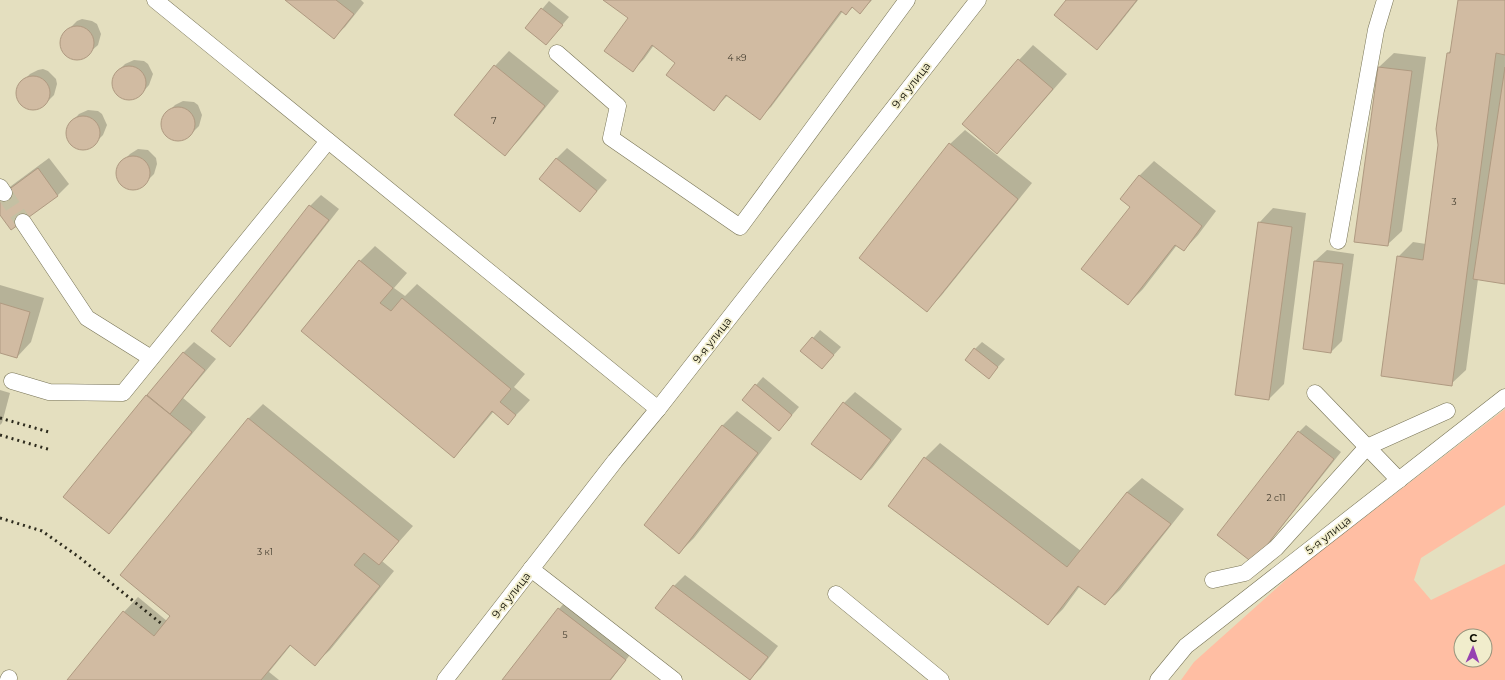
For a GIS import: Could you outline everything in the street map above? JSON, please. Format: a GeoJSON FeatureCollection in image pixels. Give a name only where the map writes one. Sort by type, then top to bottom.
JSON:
{"type":"FeatureCollection","features":[{"type":"Feature","properties":{"kind":"street"},"geometry":{"type":"LineString","coordinates":[[155,0],[658,409]]}},
{"type":"Feature","properties":{"kind":"street"},"geometry":{"type":"LineString","coordinates":[[557,53],[618,106],[611,138],[740,227],[907,0]]}},
{"type":"Feature","properties":{"kind":"street","name":"9-я улица"},"geometry":{"type":"LineString","coordinates":[[445,680],[615,461],[658,409],[978,0]]}},
{"type":"Feature","properties":{"kind":"street"},"geometry":{"type":"LineString","coordinates":[[1338,241],[1376,30],[1385,0]]}},
{"type":"Feature","properties":{"kind":"street"},"geometry":{"type":"LineString","coordinates":[[12,381],[49,392],[123,393],[328,141]]}},
{"type":"Feature","properties":{"kind":"street"},"geometry":{"type":"LineString","coordinates":[[23,222],[87,318],[151,358]]}},
{"type":"Feature","properties":{"kind":"street"},"geometry":{"type":"LineString","coordinates":[[1315,393],[1399,480]]}},
{"type":"Feature","properties":{"kind":"street","name":"5-я улица"},"geometry":{"type":"LineString","coordinates":[[1158,680],[1186,646],[1505,397]]}},
{"type":"Feature","properties":{"kind":"street"},"geometry":{"type":"LineString","coordinates":[[1213,580],[1245,573],[1276,548],[1367,447],[1447,411]]}},
{"type":"Feature","properties":{"kind":"street"},"geometry":{"type":"LineString","coordinates":[[531,569],[674,680]]}},
{"type":"Feature","properties":{"kind":"street"},"geometry":{"type":"LineString","coordinates":[[836,594],[941,680]]}},
{"type":"Feature","properties":{"kind":"shaded area"},"geometry":{"type":"Polygon","coordinates":[[[1505,409],[1505,505],[1421,558],[1414,580],[1431,600],[1505,564],[1505,680],[1181,680],[1194,662],[1299,568],[1505,409]]]}},
{"type":"Feature","properties":{"kind":"building"},"geometry":{"type":"Polygon","coordinates":[[[285,0],[336,0],[354,14],[334,39],[285,0]]]}},
{"type":"Feature","properties":{"kind":"building"},"geometry":{"type":"Polygon","coordinates":[[[603,0],[871,0],[860,14],[852,7],[846,15],[841,11],[760,120],[726,95],[714,111],[666,75],[675,63],[652,45],[633,72],[604,51],[628,18],[603,0]]]}},
{"type":"Feature","properties":{"kind":"building"},"geometry":{"type":"Polygon","coordinates":[[[1066,0],[1137,0],[1097,50],[1054,15],[1066,0]]]}},
{"type":"Feature","properties":{"kind":"building"},"geometry":{"type":"Polygon","coordinates":[[[1458,0],[1505,0],[1505,55],[1496,53],[1452,386],[1381,376],[1397,256],[1423,260],[1438,145],[1436,129],[1447,53],[1450,53],[1458,0]]]}},
{"type":"Feature","properties":{"kind":"building"},"geometry":{"type":"Polygon","coordinates":[[[541,8],[563,25],[546,45],[525,28],[541,8]]]}},
{"type":"Feature","properties":{"kind":"building"},"geometry":{"type":"Polygon","coordinates":[[[77,26],[83,27],[89,31],[93,37],[93,49],[89,55],[83,59],[77,60],[71,59],[65,55],[61,49],[60,43],[61,37],[65,31],[71,27],[77,26]]]}},
{"type":"Feature","properties":{"kind":"building"},"geometry":{"type":"Polygon","coordinates":[[[1018,59],[1053,89],[997,154],[962,124],[1018,59]]]}},
{"type":"Feature","properties":{"kind":"building"},"geometry":{"type":"Polygon","coordinates":[[[494,65],[545,106],[505,156],[454,115],[494,65]]]}},
{"type":"Feature","properties":{"kind":"building"},"geometry":{"type":"Polygon","coordinates":[[[126,66],[132,66],[141,71],[145,77],[145,89],[141,95],[132,100],[126,100],[117,95],[112,86],[112,80],[117,71],[126,66]]]}},
{"type":"Feature","properties":{"kind":"building"},"geometry":{"type":"Polygon","coordinates":[[[1378,67],[1412,71],[1388,246],[1354,242],[1378,67]]]}},
{"type":"Feature","properties":{"kind":"building"},"geometry":{"type":"Polygon","coordinates":[[[1505,67],[1505,284],[1473,279],[1505,67]]]}},
{"type":"Feature","properties":{"kind":"building"},"geometry":{"type":"Polygon","coordinates":[[[33,76],[39,77],[45,81],[49,87],[49,99],[45,105],[39,109],[33,110],[27,109],[21,105],[17,99],[16,93],[17,87],[21,81],[27,77],[33,76]]]}},
{"type":"Feature","properties":{"kind":"building"},"geometry":{"type":"Polygon","coordinates":[[[178,107],[184,108],[190,112],[194,118],[194,130],[190,136],[184,140],[178,141],[172,140],[166,136],[162,130],[161,124],[162,118],[166,112],[172,108],[178,107]]]}},
{"type":"Feature","properties":{"kind":"building"},"geometry":{"type":"Polygon","coordinates":[[[80,116],[86,116],[95,121],[99,127],[99,139],[95,145],[86,150],[80,150],[71,145],[66,136],[66,130],[71,121],[80,116]]]}},
{"type":"Feature","properties":{"kind":"building"},"geometry":{"type":"Polygon","coordinates":[[[949,143],[1018,199],[927,312],[859,258],[949,143]]]}},
{"type":"Feature","properties":{"kind":"building"},"geometry":{"type":"Polygon","coordinates":[[[133,156],[139,157],[145,161],[149,167],[149,179],[145,185],[139,189],[133,190],[127,189],[121,185],[117,179],[116,173],[117,167],[121,161],[127,157],[133,156]]]}},
{"type":"Feature","properties":{"kind":"building"},"geometry":{"type":"Polygon","coordinates":[[[556,158],[597,191],[580,212],[539,179],[556,158]]]}},
{"type":"Feature","properties":{"kind":"building"},"geometry":{"type":"Polygon","coordinates":[[[38,168],[58,196],[11,230],[0,215],[0,196],[38,168]]]}},
{"type":"Feature","properties":{"kind":"building"},"geometry":{"type":"Polygon","coordinates":[[[1139,175],[1202,226],[1184,251],[1175,245],[1128,305],[1081,269],[1130,207],[1120,199],[1139,175]]]}},
{"type":"Feature","properties":{"kind":"building"},"geometry":{"type":"Polygon","coordinates":[[[309,205],[329,220],[230,347],[211,331],[309,205]]]}},
{"type":"Feature","properties":{"kind":"building"},"geometry":{"type":"Polygon","coordinates":[[[1258,222],[1292,227],[1269,400],[1235,395],[1258,222]]]}},
{"type":"Feature","properties":{"kind":"building"},"geometry":{"type":"Polygon","coordinates":[[[359,260],[393,288],[380,303],[391,311],[402,298],[511,389],[500,402],[516,415],[508,425],[492,411],[454,458],[301,331],[359,260]]]}},
{"type":"Feature","properties":{"kind":"building"},"geometry":{"type":"Polygon","coordinates":[[[1314,261],[1343,264],[1331,353],[1303,349],[1314,261]]]}},
{"type":"Feature","properties":{"kind":"building"},"geometry":{"type":"Polygon","coordinates":[[[0,303],[30,312],[17,358],[0,353],[0,303]]]}},
{"type":"Feature","properties":{"kind":"building"},"geometry":{"type":"Polygon","coordinates":[[[812,337],[834,355],[822,369],[800,351],[812,337]]]}},
{"type":"Feature","properties":{"kind":"building"},"geometry":{"type":"Polygon","coordinates":[[[974,348],[998,367],[989,379],[965,360],[974,348]]]}},
{"type":"Feature","properties":{"kind":"building"},"geometry":{"type":"Polygon","coordinates":[[[183,352],[205,370],[170,414],[147,395],[183,352]]]}},
{"type":"Feature","properties":{"kind":"building"},"geometry":{"type":"Polygon","coordinates":[[[755,384],[792,415],[779,431],[742,400],[755,384]]]}},
{"type":"Feature","properties":{"kind":"building"},"geometry":{"type":"Polygon","coordinates":[[[146,395],[192,432],[109,534],[63,497],[146,395]]]}},
{"type":"Feature","properties":{"kind":"building"},"geometry":{"type":"Polygon","coordinates":[[[843,402],[891,440],[861,480],[811,444],[843,402]]]}},
{"type":"Feature","properties":{"kind":"building"},"geometry":{"type":"Polygon","coordinates":[[[248,418],[399,541],[379,565],[364,553],[354,565],[380,586],[315,666],[290,645],[261,680],[67,680],[123,611],[154,636],[170,616],[120,575],[248,418]]]}},
{"type":"Feature","properties":{"kind":"building"},"geometry":{"type":"Polygon","coordinates":[[[722,425],[758,453],[679,554],[644,525],[722,425]]]}},
{"type":"Feature","properties":{"kind":"building"},"geometry":{"type":"Polygon","coordinates":[[[1298,431],[1334,459],[1253,563],[1217,535],[1298,431]]]}},
{"type":"Feature","properties":{"kind":"building"},"geometry":{"type":"Polygon","coordinates":[[[924,457],[1067,567],[1127,492],[1171,524],[1105,605],[1078,586],[1048,625],[888,506],[924,457]]]}},
{"type":"Feature","properties":{"kind":"building"},"geometry":{"type":"Polygon","coordinates":[[[673,585],[768,657],[750,680],[655,608],[673,585]]]}},
{"type":"Feature","properties":{"kind":"building"},"geometry":{"type":"Polygon","coordinates":[[[558,608],[626,660],[610,680],[502,680],[558,608]]]}},
{"type":"Feature","properties":{"kind":"tunnel"},"geometry":{"type":"LineString","coordinates":[[4,193],[23,222]]}},
{"type":"Feature","properties":{"kind":"railway"},"geometry":{"type":"LineString","coordinates":[[0,418],[49,432]]}},
{"type":"Feature","properties":{"kind":"railway"},"geometry":{"type":"LineString","coordinates":[[0,435],[51,450]]}},
{"type":"Feature","properties":{"kind":"railway"},"geometry":{"type":"LineString","coordinates":[[0,518],[42,531],[79,557],[163,625]]}}]}
